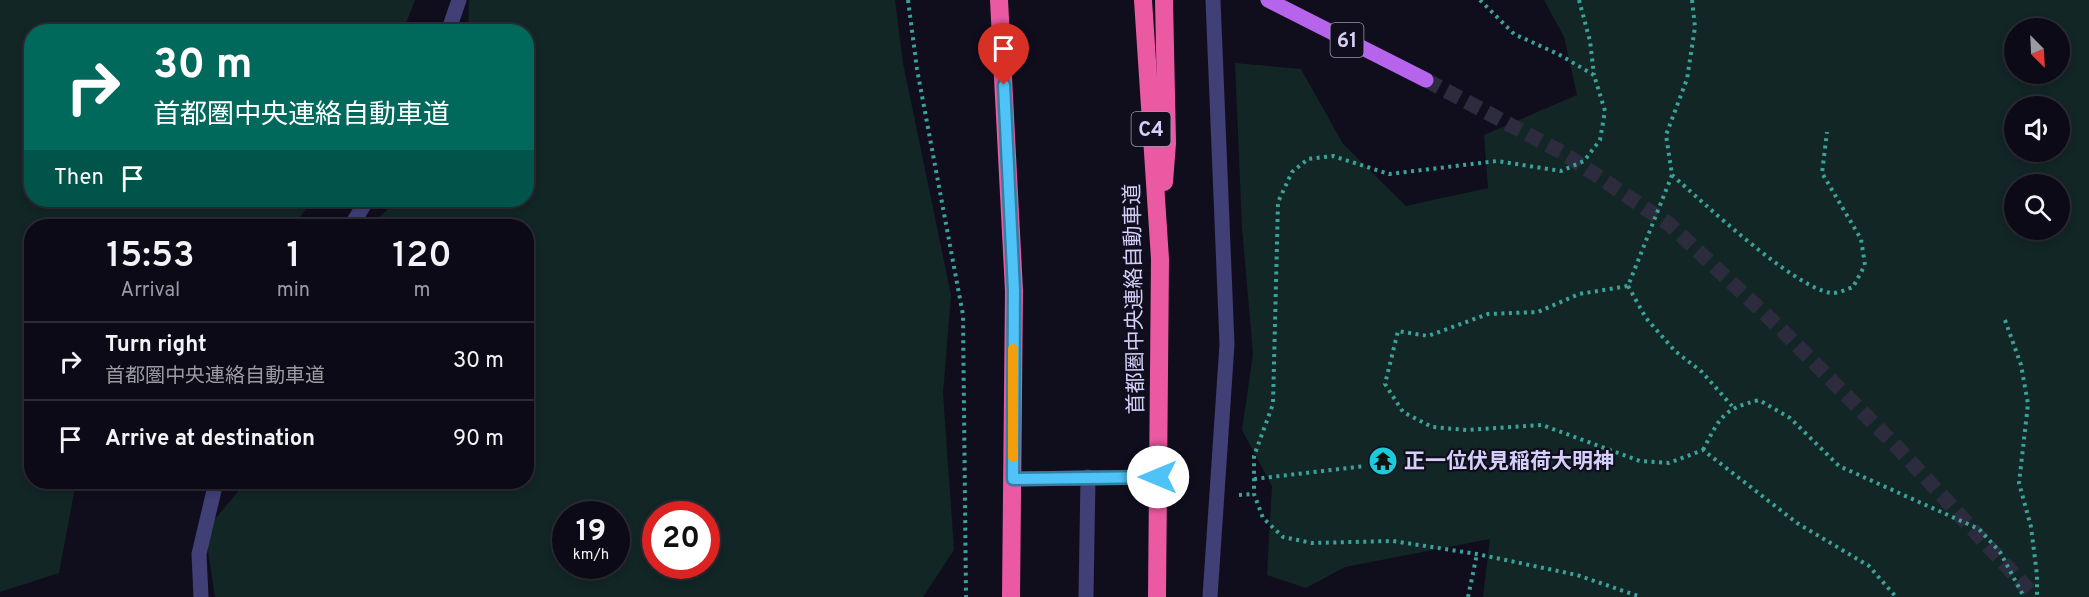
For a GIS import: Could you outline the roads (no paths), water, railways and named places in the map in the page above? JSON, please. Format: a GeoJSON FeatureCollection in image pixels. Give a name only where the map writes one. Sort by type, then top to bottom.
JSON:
{"type":"FeatureCollection","features":[{"type":"Feature","properties":{"kind":"highway","name":"首都圏中央連絡自動車道"},"geometry":{"type":"LineString","coordinates":[[1143,0],[1160,259],[1157,597]]}},
{"type":"Feature","properties":{"kind":"highway"},"geometry":{"type":"LineString","coordinates":[[1160,259],[1167,143],[1164,0]]}},
{"type":"Feature","properties":{"kind":"highway"},"geometry":{"type":"LineString","coordinates":[[999,5],[1014,291],[1011,597]]}},
{"type":"Feature","properties":{"kind":"main road","name":"61"},"geometry":{"type":"LineString","coordinates":[[1271,1],[1426,80]]}},
{"type":"Feature","properties":{"kind":"street"},"geometry":{"type":"LineString","coordinates":[[451,24],[459,0]]}},
{"type":"Feature","properties":{"kind":"street"},"geometry":{"type":"LineString","coordinates":[[1210,597],[1227,344],[1214,0]]}},
{"type":"Feature","properties":{"kind":"street"},"geometry":{"type":"LineString","coordinates":[[1086,597],[1088,477]]}},
{"type":"Feature","properties":{"kind":"street"},"geometry":{"type":"LineString","coordinates":[[1013,479],[1158,477]]}},
{"type":"Feature","properties":{"kind":"street"},"geometry":{"type":"LineString","coordinates":[[201,597],[198,554],[214,489]]}},
{"type":"Feature","properties":{"kind":"tunnel"},"geometry":{"type":"LineString","coordinates":[[1426,80],[1563,153],[1669,224],[1780,328],[1899,449],[2035,597]]}},
{"type":"Feature","properties":{"kind":"place","name":"正一位伏見稲荷大明神"},"geometry":{"type":"Point","coordinates":[1383,461]}}]}
